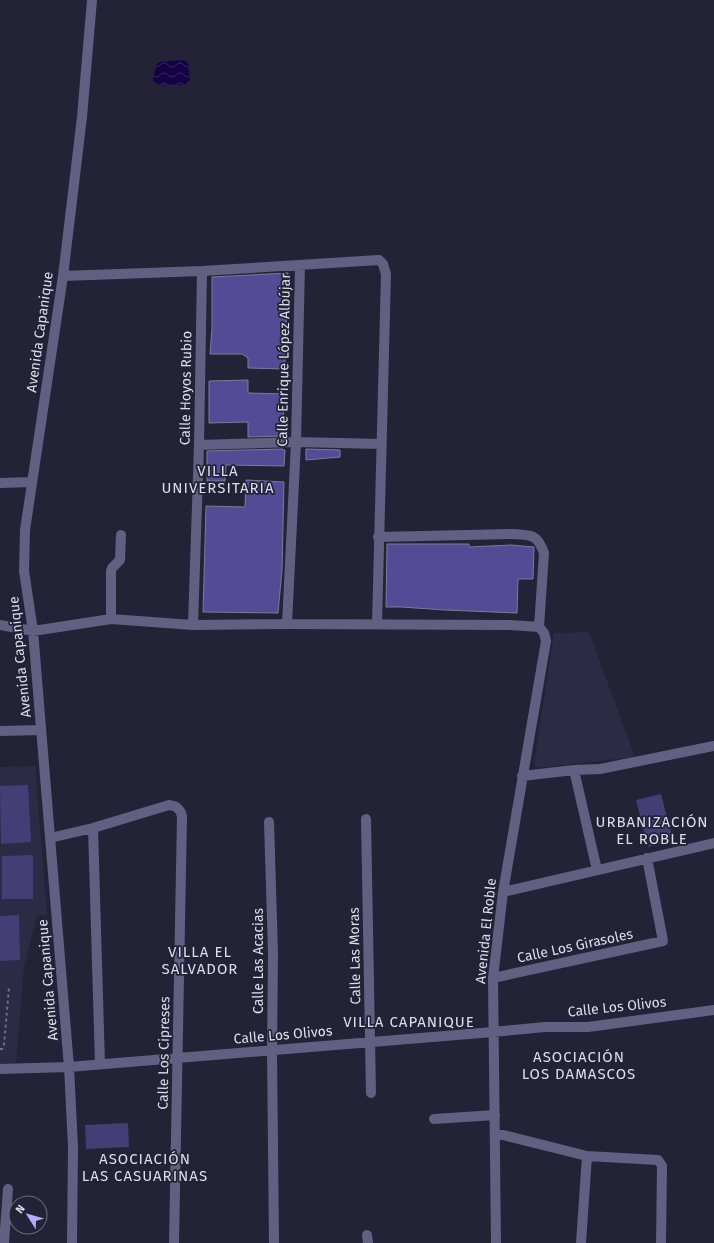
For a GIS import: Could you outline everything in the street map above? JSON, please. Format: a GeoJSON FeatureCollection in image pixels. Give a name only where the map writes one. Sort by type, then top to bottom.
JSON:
{"type":"FeatureCollection","features":[{"type":"Feature","properties":{"kind":"street","name":"Avenida Capanique"},"geometry":{"type":"LineString","coordinates":[[72,1243],[73,1147],[69,1067],[33,630],[24,570],[25,530],[63,276],[82,109],[92,0]]}},
{"type":"Feature","properties":{"kind":"street"},"geometry":{"type":"LineString","coordinates":[[63,276],[202,271],[379,260],[384,264],[386,274],[378,537],[377,624]]}},
{"type":"Feature","properties":{"kind":"street","name":"Calle Enrique López Albújar"},"geometry":{"type":"LineString","coordinates":[[287,624],[296,442],[300,265]]}},
{"type":"Feature","properties":{"kind":"street","name":"Calle Hoyos Rubio"},"geometry":{"type":"LineString","coordinates":[[193,625],[200,445],[202,271]]}},
{"type":"Feature","properties":{"kind":"street"},"geometry":{"type":"LineString","coordinates":[[200,445],[296,442],[381,444]]}},
{"type":"Feature","properties":{"kind":"street"},"geometry":{"type":"LineString","coordinates":[[0,483],[32,482]]}},
{"type":"Feature","properties":{"kind":"street"},"geometry":{"type":"LineString","coordinates":[[0,625],[33,630],[111,619],[193,625],[377,624],[510,625],[539,627],[544,553],[541,544],[536,537],[511,534],[378,537]]}},
{"type":"Feature","properties":{"kind":"street"},"geometry":{"type":"LineString","coordinates":[[111,619],[111,571],[120,560],[121,535]]}},
{"type":"Feature","properties":{"kind":"street","name":"Avenida El Roble"},"geometry":{"type":"LineString","coordinates":[[496,1243],[493,978],[503,892],[546,641],[544,633],[539,627]]}},
{"type":"Feature","properties":{"kind":"street"},"geometry":{"type":"LineString","coordinates":[[0,731],[42,730]]}},
{"type":"Feature","properties":{"kind":"street"},"geometry":{"type":"LineString","coordinates":[[522,776],[574,770],[600,769],[714,746]]}},
{"type":"Feature","properties":{"kind":"street"},"geometry":{"type":"LineString","coordinates":[[574,770],[597,870]]}},
{"type":"Feature","properties":{"kind":"street","name":"Calle Los Cipreses"},"geometry":{"type":"LineString","coordinates":[[94,828],[169,805],[175,806],[180,810],[182,816],[174,1243]]}},
{"type":"Feature","properties":{"kind":"street","name":"Calle Las Moras"},"geometry":{"type":"LineString","coordinates":[[366,819],[371,1093]]}},
{"type":"Feature","properties":{"kind":"street","name":"Calle Las Acacias"},"geometry":{"type":"LineString","coordinates":[[269,822],[273,953],[272,1050],[274,1243]]}},
{"type":"Feature","properties":{"kind":"street"},"geometry":{"type":"LineString","coordinates":[[50,838],[94,828],[100,1064]]}},
{"type":"Feature","properties":{"kind":"street"},"geometry":{"type":"LineString","coordinates":[[503,892],[714,843]]}},
{"type":"Feature","properties":{"kind":"street","name":"Calle Los Girasoles"},"geometry":{"type":"LineString","coordinates":[[493,978],[663,941],[647,858]]}},
{"type":"Feature","properties":{"kind":"street","name":"Calle Los Olivos"},"geometry":{"type":"LineString","coordinates":[[0,1069],[69,1067],[545,1027],[588,1027],[714,1010]]}},
{"type":"Feature","properties":{"kind":"street"},"geometry":{"type":"LineString","coordinates":[[434,1119],[495,1116]]}},
{"type":"Feature","properties":{"kind":"street"},"geometry":{"type":"LineString","coordinates":[[495,1133],[587,1156],[658,1160],[662,1166],[661,1243]]}},
{"type":"Feature","properties":{"kind":"street"},"geometry":{"type":"LineString","coordinates":[[581,1243],[587,1156]]}},
{"type":"Feature","properties":{"kind":"street"},"geometry":{"type":"LineString","coordinates":[[4,1243],[8,1189]]}},
{"type":"Feature","properties":{"kind":"path"},"geometry":{"type":"LineString","coordinates":[[0,1049],[4,1045],[9,988]]}},
{"type":"Feature","properties":{"kind":"shaded area"},"geometry":{"type":"Polygon","coordinates":[[[589,632],[635,757],[537,768],[534,765],[554,633],[589,632]]]}},
{"type":"Feature","properties":{"kind":"shaded area"},"geometry":{"type":"Polygon","coordinates":[[[35,766],[47,915],[37,915],[24,967],[16,1066],[0,1065],[0,767],[35,766]]]}},
{"type":"Feature","properties":{"kind":"shaded area"},"geometry":{"type":"Polygon","coordinates":[[[28,785],[31,842],[1,844],[0,786],[28,785]]]}},
{"type":"Feature","properties":{"kind":"shaded area"},"geometry":{"type":"Polygon","coordinates":[[[661,794],[673,840],[648,847],[636,800],[661,794]]]}},
{"type":"Feature","properties":{"kind":"shaded area"},"geometry":{"type":"Polygon","coordinates":[[[33,855],[33,899],[2,899],[2,856],[33,855]]]}},
{"type":"Feature","properties":{"kind":"shaded area"},"geometry":{"type":"Polygon","coordinates":[[[19,915],[20,960],[0,961],[0,916],[19,915]]]}},
{"type":"Feature","properties":{"kind":"shaded area"},"geometry":{"type":"Polygon","coordinates":[[[128,1123],[129,1147],[86,1149],[85,1125],[128,1123]]]}},
{"type":"Feature","properties":{"kind":"water"},"geometry":{"type":"Polygon","coordinates":[[[184,60],[188,63],[190,80],[184,85],[158,84],[153,81],[156,65],[160,62],[184,60]]]}},
{"type":"Feature","properties":{"kind":"building"},"geometry":{"type":"Polygon","coordinates":[[[288,273],[285,369],[248,368],[248,358],[242,354],[210,354],[212,328],[212,277],[288,273]]]}},
{"type":"Feature","properties":{"kind":"building"},"geometry":{"type":"Polygon","coordinates":[[[248,380],[248,393],[284,394],[283,436],[248,437],[248,422],[209,423],[209,381],[248,380]]]}},
{"type":"Feature","properties":{"kind":"building"},"geometry":{"type":"Polygon","coordinates":[[[306,449],[340,450],[340,457],[306,460],[306,449]]]}},
{"type":"Feature","properties":{"kind":"building"},"geometry":{"type":"Polygon","coordinates":[[[285,450],[284,466],[226,465],[225,481],[207,481],[207,451],[285,450]]]}},
{"type":"Feature","properties":{"kind":"building"},"geometry":{"type":"Polygon","coordinates":[[[246,480],[284,482],[282,570],[278,613],[203,612],[206,506],[245,507],[246,480]]]}},
{"type":"Feature","properties":{"kind":"building"},"geometry":{"type":"Polygon","coordinates":[[[387,544],[469,544],[469,547],[511,545],[534,547],[533,579],[518,579],[517,613],[386,607],[387,544]]]}},
{"type":"Feature","properties":{"kind":"district","name":"VILLA UNIVERSITARIA"},"geometry":{"type":"Point","coordinates":[218,480]}},
{"type":"Feature","properties":{"kind":"district","name":"URBANIZACIÓN EL ROBLE"},"geometry":{"type":"Point","coordinates":[652,830]}},
{"type":"Feature","properties":{"kind":"district","name":"VILLA EL SALVADOR"},"geometry":{"type":"Point","coordinates":[200,960]}},
{"type":"Feature","properties":{"kind":"district","name":"VILLA CAPANIQUE"},"geometry":{"type":"Point","coordinates":[409,1022]}},
{"type":"Feature","properties":{"kind":"district","name":"ASOCIACIÓN LOS DAMASCOS"},"geometry":{"type":"Point","coordinates":[579,1066]}},
{"type":"Feature","properties":{"kind":"district","name":"ASOCIACIÓN LAS CASUARINAS"},"geometry":{"type":"Point","coordinates":[145,1168]}}]}
